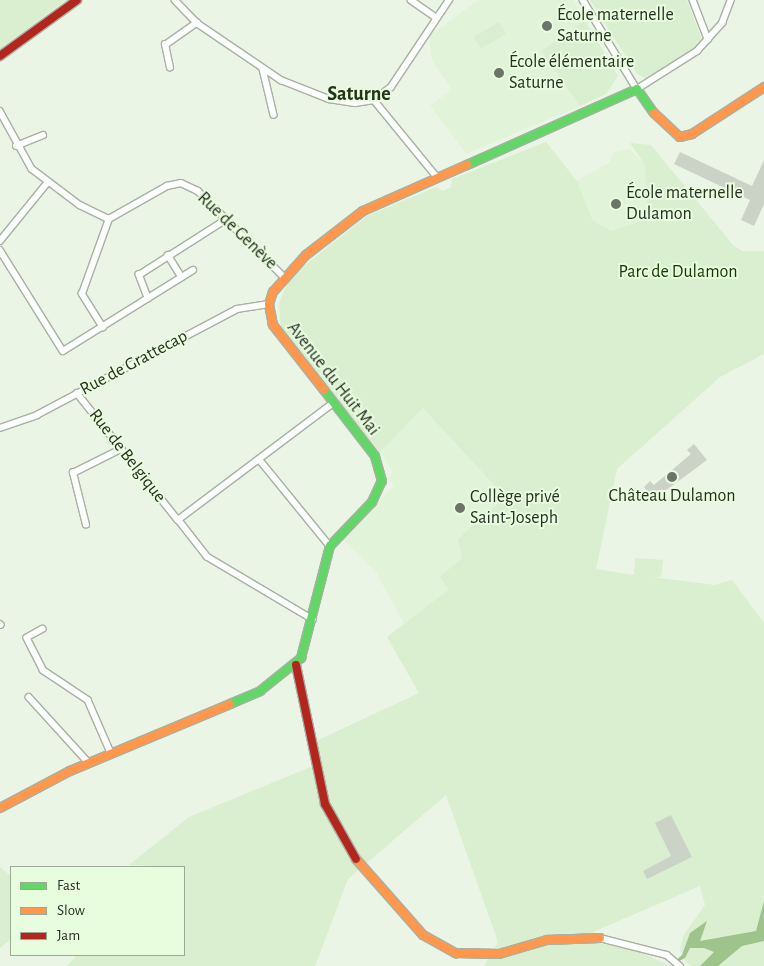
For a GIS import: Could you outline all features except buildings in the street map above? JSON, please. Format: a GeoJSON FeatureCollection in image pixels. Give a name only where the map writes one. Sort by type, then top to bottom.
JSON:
{"type":"FeatureCollection","features":[{"type":"Feature","properties":{"kind":"main road"},"geometry":{"type":"LineString","coordinates":[[0,56],[77,0]]}},
{"type":"Feature","properties":{"kind":"main road"},"geometry":{"type":"LineString","coordinates":[[269,304],[284,277],[363,210],[437,177],[637,90],[663,126],[680,137],[692,134],[764,87]]}},
{"type":"Feature","properties":{"kind":"main road","name":"Avenue du Huit Mai"},"geometry":{"type":"LineString","coordinates":[[269,304],[281,341],[375,456],[382,482],[372,502],[330,546]]}},
{"type":"Feature","properties":{"kind":"main road"},"geometry":{"type":"LineString","coordinates":[[330,546],[314,620],[296,665],[309,744],[325,804],[358,862],[424,935],[447,949],[473,956],[499,954],[547,940],[600,938]]}},
{"type":"Feature","properties":{"kind":"main road"},"geometry":{"type":"LineString","coordinates":[[0,808],[90,762],[260,691],[296,665]]}},
{"type":"Feature","properties":{"kind":"street"},"geometry":{"type":"LineString","coordinates":[[175,0],[197,23],[263,69],[329,98],[374,100],[391,87],[434,16],[449,0]]}},
{"type":"Feature","properties":{"kind":"street"},"geometry":{"type":"LineString","coordinates":[[411,0],[434,16]]}},
{"type":"Feature","properties":{"kind":"street"},"geometry":{"type":"LineString","coordinates":[[583,0],[637,90],[681,65],[708,39],[731,0]]}},
{"type":"Feature","properties":{"kind":"street"},"geometry":{"type":"LineString","coordinates":[[693,0],[708,39]]}},
{"type":"Feature","properties":{"kind":"street"},"geometry":{"type":"LineString","coordinates":[[170,68],[165,45],[197,23]]}},
{"type":"Feature","properties":{"kind":"street"},"geometry":{"type":"LineString","coordinates":[[263,69],[274,116]]}},
{"type":"Feature","properties":{"kind":"street"},"geometry":{"type":"LineString","coordinates":[[374,100],[437,177]]}},
{"type":"Feature","properties":{"kind":"street"},"geometry":{"type":"LineString","coordinates":[[0,111],[2,121],[25,162],[48,182],[109,219],[82,294],[103,328]]}},
{"type":"Feature","properties":{"kind":"street"},"geometry":{"type":"LineString","coordinates":[[16,146],[42,135]]}},
{"type":"Feature","properties":{"kind":"street"},"geometry":{"type":"LineString","coordinates":[[0,241],[48,182]]}},
{"type":"Feature","properties":{"kind":"street","name":"Rue de Genève"},"geometry":{"type":"LineString","coordinates":[[109,219],[168,186],[181,183],[198,191],[284,277]]}},
{"type":"Feature","properties":{"kind":"street"},"geometry":{"type":"LineString","coordinates":[[148,299],[139,275],[226,219]]}},
{"type":"Feature","properties":{"kind":"street"},"geometry":{"type":"LineString","coordinates":[[0,250],[57,347],[69,350],[193,270]]}},
{"type":"Feature","properties":{"kind":"street"},"geometry":{"type":"LineString","coordinates":[[168,255],[182,277]]}},
{"type":"Feature","properties":{"kind":"street","name":"Rue de Grattecap"},"geometry":{"type":"LineString","coordinates":[[0,428],[24,422],[237,309],[269,304]]}},
{"type":"Feature","properties":{"kind":"street","name":"Rue de Belgique"},"geometry":{"type":"LineString","coordinates":[[77,393],[207,556],[314,620]]}},
{"type":"Feature","properties":{"kind":"street"},"geometry":{"type":"LineString","coordinates":[[178,520],[332,404]]}},
{"type":"Feature","properties":{"kind":"street"},"geometry":{"type":"LineString","coordinates":[[86,525],[73,473],[120,449]]}},
{"type":"Feature","properties":{"kind":"street"},"geometry":{"type":"LineString","coordinates":[[259,459],[330,546]]}},
{"type":"Feature","properties":{"kind":"street"},"geometry":{"type":"LineString","coordinates":[[43,629],[27,638],[43,670],[88,700],[110,754]]}},
{"type":"Feature","properties":{"kind":"street"},"geometry":{"type":"LineString","coordinates":[[29,697],[90,762]]}},
{"type":"Feature","properties":{"kind":"street"},"geometry":{"type":"LineString","coordinates":[[600,938],[636,944],[672,959],[679,965]]}},
{"type":"Feature","properties":{"kind":"shaded area","name":"École élémentaire Saturne"},"geometry":{"type":"Polygon","coordinates":[[[478,0],[573,0],[585,20],[541,51],[580,106],[466,154],[430,106],[452,89],[432,61],[429,36],[478,0]]]}},
{"type":"Feature","properties":{"kind":"shaded area","name":"École maternelle Dulamon"},"geometry":{"type":"Polygon","coordinates":[[[630,149],[645,165],[647,219],[611,231],[593,221],[577,181],[610,162],[614,152],[630,149]]]}},
{"type":"Feature","properties":{"kind":"shaded area"},"geometry":{"type":"Polygon","coordinates":[[[423,408],[505,497],[458,539],[462,559],[449,590],[404,624],[376,572],[341,538],[394,486],[388,478],[393,472],[380,452],[423,408]]]}},
{"type":"Feature","properties":{"kind":"shaded area"},"geometry":{"type":"Polygon","coordinates":[[[764,901],[764,941],[742,946],[718,966],[700,966],[714,952],[704,948],[690,948],[685,958],[670,966],[682,955],[690,933],[707,921],[700,941],[756,931],[764,901]]]}},
{"type":"Feature","properties":{"kind":"green space"},"geometry":{"type":"Polygon","coordinates":[[[0,0],[66,0],[0,49],[0,0]]]}},
{"type":"Feature","properties":{"kind":"green space"},"geometry":{"type":"Polygon","coordinates":[[[590,0],[687,0],[702,40],[683,59],[648,79],[637,74],[590,0]]]}},
{"type":"Feature","properties":{"kind":"green space"},"geometry":{"type":"Polygon","coordinates":[[[585,20],[618,76],[606,94],[580,106],[541,51],[585,20]]]}},
{"type":"Feature","properties":{"kind":"green space"},"geometry":{"type":"Polygon","coordinates":[[[499,22],[506,34],[481,49],[474,36],[499,22]]]}},
{"type":"Feature","properties":{"kind":"green space","name":"Parc de Dulamon"},"geometry":{"type":"Polygon","coordinates":[[[546,142],[577,181],[593,221],[611,231],[647,219],[645,165],[630,143],[651,145],[733,245],[742,251],[764,251],[764,354],[720,377],[617,469],[596,569],[634,575],[635,558],[663,560],[661,577],[652,577],[715,585],[732,580],[764,623],[764,966],[691,966],[686,962],[680,950],[683,936],[705,905],[700,886],[593,932],[597,943],[635,950],[671,966],[484,966],[498,942],[446,795],[348,879],[315,966],[67,966],[76,956],[185,956],[185,866],[129,865],[189,817],[318,764],[314,742],[419,693],[387,637],[448,590],[440,576],[462,559],[458,539],[505,497],[423,408],[380,452],[291,346],[281,330],[279,303],[290,277],[367,216],[436,187],[443,191],[451,187],[452,179],[546,142]]]}},
{"type":"Feature","properties":{"kind":"green space"},"geometry":{"type":"Polygon","coordinates":[[[0,867],[10,875],[10,940],[0,948],[0,867]]]}},
{"type":"Feature","properties":{"kind":"traffic: fast"},"geometry":{"type":"LineString","coordinates":[[467,165],[637,89],[654,113]]}},
{"type":"Feature","properties":{"kind":"traffic: fast"},"geometry":{"type":"LineString","coordinates":[[230,704],[260,691],[301,658],[330,546],[372,502],[382,481],[375,456],[324,390]]}},
{"type":"Feature","properties":{"kind":"traffic: slow"},"geometry":{"type":"LineString","coordinates":[[654,113],[680,137],[692,134],[764,87]]}},
{"type":"Feature","properties":{"kind":"traffic: slow"},"geometry":{"type":"LineString","coordinates":[[324,390],[273,325],[269,304],[273,292],[306,255],[363,211],[467,165]]}},
{"type":"Feature","properties":{"kind":"traffic: slow"},"geometry":{"type":"LineString","coordinates":[[0,808],[70,771],[230,704]]}},
{"type":"Feature","properties":{"kind":"traffic: slow"},"geometry":{"type":"LineString","coordinates":[[356,859],[423,935],[456,953],[499,954],[547,940],[600,938]]}},
{"type":"Feature","properties":{"kind":"traffic: jam"},"geometry":{"type":"LineString","coordinates":[[0,56],[77,0]]}},
{"type":"Feature","properties":{"kind":"traffic: jam"},"geometry":{"type":"LineString","coordinates":[[296,665],[325,804],[356,859]]}},
{"type":"Feature","properties":{"kind":"place","name":"École maternelle Saturne"},"geometry":{"type":"Point","coordinates":[547,26]}},
{"type":"Feature","properties":{"kind":"place","name":"École élémentaire Saturne"},"geometry":{"type":"Point","coordinates":[499,73]}},
{"type":"Feature","properties":{"kind":"place","name":"École maternelle Dulamon"},"geometry":{"type":"Point","coordinates":[616,204]}},
{"type":"Feature","properties":{"kind":"place","name":"Château Dulamon"},"geometry":{"type":"Point","coordinates":[672,477]}},
{"type":"Feature","properties":{"kind":"place","name":"Collège privé Saint-Joseph"},"geometry":{"type":"Point","coordinates":[460,508]}},
{"type":"Feature","properties":{"kind":"district","name":"Saturne"},"geometry":{"type":"Point","coordinates":[359,94]}}]}
